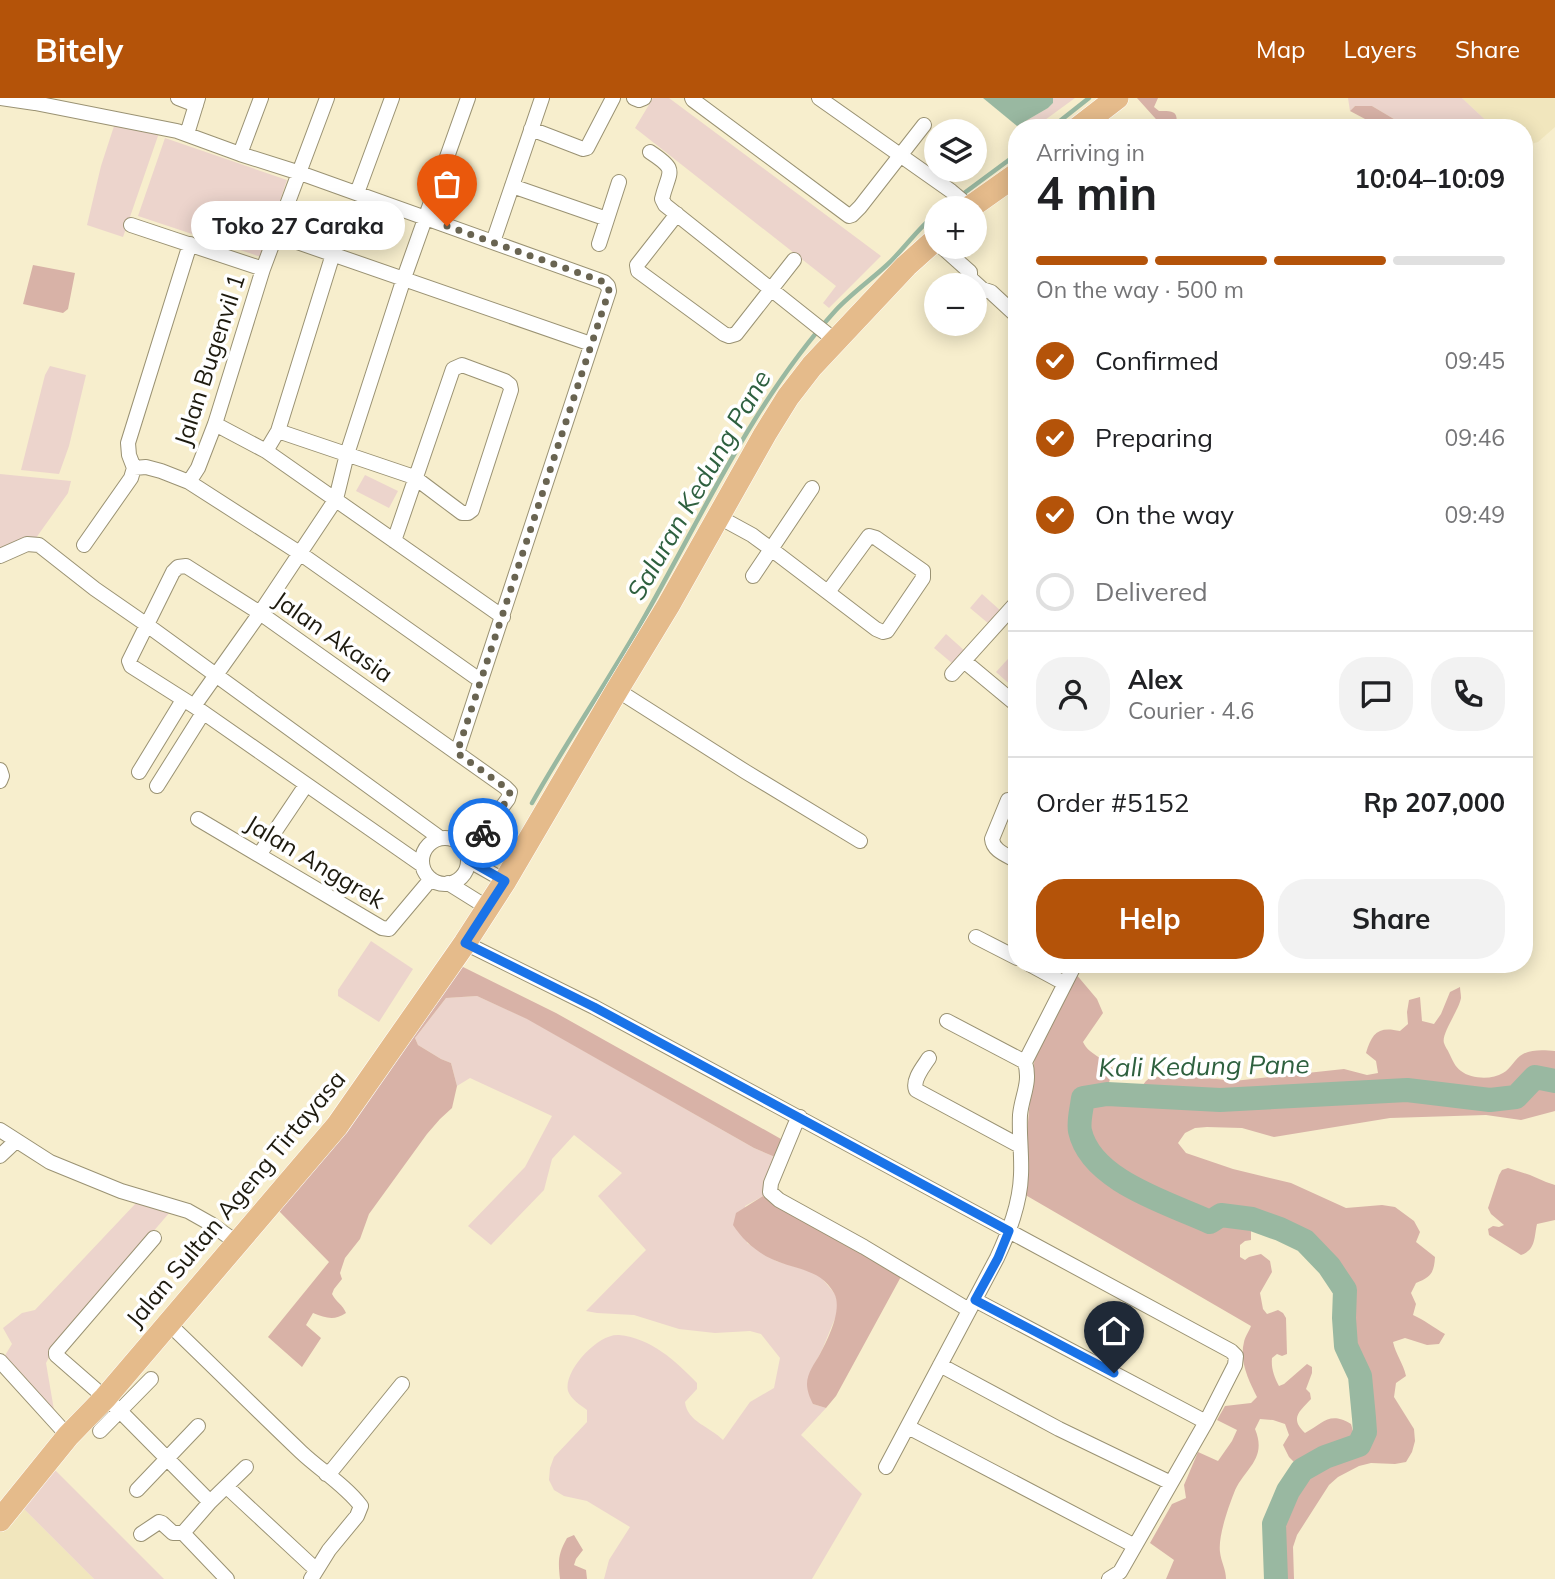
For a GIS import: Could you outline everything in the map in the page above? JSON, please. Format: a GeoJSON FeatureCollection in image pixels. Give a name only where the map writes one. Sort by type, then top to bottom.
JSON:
{"type":"FeatureCollection","features":[{"type":"Feature","properties":{"kind":"main road"},"geometry":{"type":"LineString","coordinates":[[1090,119],[1117,98]]}},
{"type":"Feature","properties":{"kind":"main road"},"geometry":{"type":"LineString","coordinates":[[983,196],[1008,180]]}},
{"type":"Feature","properties":{"kind":"main road","name":"Jalan Sultan Ageng Tirtayasa"},"geometry":{"type":"LineString","coordinates":[[0,1520],[63,1431],[104,1397],[168,1323],[229,1237],[337,1126],[465,943],[484,906],[668,607],[788,397],[831,338],[924,252]]}},
{"type":"Feature","properties":{"kind":"street"},"geometry":{"type":"LineString","coordinates":[[1,98],[182,133],[425,217],[604,282],[608,286],[609,291],[457,753]]}},
{"type":"Feature","properties":{"kind":"street"},"geometry":{"type":"LineString","coordinates":[[178,98],[197,101],[182,133]]}},
{"type":"Feature","properties":{"kind":"street"},"geometry":{"type":"LineString","coordinates":[[240,154],[261,98]]}},
{"type":"Feature","properties":{"kind":"street","name":"Jalan Bugenvil 1"},"geometry":{"type":"LineString","coordinates":[[189,482],[198,468],[215,424],[263,270],[327,98]]}},
{"type":"Feature","properties":{"kind":"street"},"geometry":{"type":"LineString","coordinates":[[357,193],[392,98]]}},
{"type":"Feature","properties":{"kind":"street"},"geometry":{"type":"LineString","coordinates":[[139,772],[216,676],[336,499],[347,454],[404,278],[468,98]]}},
{"type":"Feature","properties":{"kind":"street"},"geometry":{"type":"LineString","coordinates":[[493,242],[542,98]]}},
{"type":"Feature","properties":{"kind":"street"},"geometry":{"type":"LineString","coordinates":[[531,129],[583,149],[587,148],[613,98]]}},
{"type":"Feature","properties":{"kind":"street"},"geometry":{"type":"LineString","coordinates":[[692,98],[849,216],[860,207],[924,125]]}},
{"type":"Feature","properties":{"kind":"street"},"geometry":{"type":"LineString","coordinates":[[819,98],[956,196]]}},
{"type":"Feature","properties":{"kind":"street"},"geometry":{"type":"LineString","coordinates":[[650,152],[667,163],[669,169],[670,174],[662,199],[665,205],[831,338]]}},
{"type":"Feature","properties":{"kind":"street"},"geometry":{"type":"LineString","coordinates":[[599,244],[619,182]]}},
{"type":"Feature","properties":{"kind":"street"},"geometry":{"type":"LineString","coordinates":[[512,186],[607,219]]}},
{"type":"Feature","properties":{"kind":"street"},"geometry":{"type":"LineString","coordinates":[[677,214],[640,260],[638,271],[724,334],[736,334],[794,260]]}},
{"type":"Feature","properties":{"kind":"street"},"geometry":{"type":"LineString","coordinates":[[131,225],[263,270]]}},
{"type":"Feature","properties":{"kind":"street"},"geometry":{"type":"LineString","coordinates":[[277,235],[591,344]]}},
{"type":"Feature","properties":{"kind":"street"},"geometry":{"type":"LineString","coordinates":[[84,545],[131,478],[134,468],[128,443],[190,244]]}},
{"type":"Feature","properties":{"kind":"street"},"geometry":{"type":"LineString","coordinates":[[266,451],[278,431],[333,254]]}},
{"type":"Feature","properties":{"kind":"street"},"geometry":{"type":"LineString","coordinates":[[956,259],[970,272],[970,278],[1008,308]]}},
{"type":"Feature","properties":{"kind":"street"},"geometry":{"type":"LineString","coordinates":[[278,431],[414,477],[462,513],[468,513],[472,510],[511,390],[510,385],[462,365],[453,369],[414,477],[394,541]]}},
{"type":"Feature","properties":{"kind":"street"},"geometry":{"type":"LineString","coordinates":[[215,424],[266,451],[503,617]]}},
{"type":"Feature","properties":{"kind":"street"},"geometry":{"type":"LineString","coordinates":[[134,468],[146,467],[189,482],[300,554],[481,681]]}},
{"type":"Feature","properties":{"kind":"street"},"geometry":{"type":"LineString","coordinates":[[753,576],[812,488]]}},
{"type":"Feature","properties":{"kind":"street"},"geometry":{"type":"LineString","coordinates":[[719,517],[752,535],[876,629],[883,632],[887,631],[923,578],[923,571],[876,538],[869,536],[828,592]]}},
{"type":"Feature","properties":{"kind":"street"},"geometry":{"type":"LineString","coordinates":[[0,556],[27,544],[39,545],[95,589],[440,838]]}},
{"type":"Feature","properties":{"kind":"street","name":"Jalan Akasia"},"geometry":{"type":"LineString","coordinates":[[147,625],[173,572],[178,567],[186,566],[260,613],[505,787],[510,792],[508,799],[468,857]]}},
{"type":"Feature","properties":{"kind":"street"},"geometry":{"type":"LineString","coordinates":[[952,674],[1008,612]]}},
{"type":"Feature","properties":{"kind":"street"},"geometry":{"type":"LineString","coordinates":[[147,625],[129,663],[422,865],[431,879],[448,884],[484,906]]}},
{"type":"Feature","properties":{"kind":"street"},"geometry":{"type":"LineString","coordinates":[[964,661],[1008,695]]}},
{"type":"Feature","properties":{"kind":"street"},"geometry":{"type":"LineString","coordinates":[[617,690],[860,841]]}},
{"type":"Feature","properties":{"kind":"street"},"geometry":{"type":"LineString","coordinates":[[157,786],[193,707]]}},
{"type":"Feature","properties":{"kind":"street"},"geometry":{"type":"LineString","coordinates":[[0,770],[0,781]]}},
{"type":"Feature","properties":{"kind":"street"},"geometry":{"type":"LineString","coordinates":[[259,855],[306,785]]}},
{"type":"Feature","properties":{"kind":"street"},"geometry":{"type":"LineString","coordinates":[[1008,800],[992,844],[1008,856]]}},
{"type":"Feature","properties":{"kind":"street","name":"Jalan Anggrek"},"geometry":{"type":"LineString","coordinates":[[198,818],[382,928],[388,929],[431,879]]}},
{"type":"Feature","properties":{"kind":"street"},"geometry":{"type":"LineString","coordinates":[[422,865],[426,848],[440,838],[449,838],[457,841],[468,857],[502,879]]}},
{"type":"Feature","properties":{"kind":"street"},"geometry":{"type":"LineString","coordinates":[[448,884],[463,876],[468,857]]}},
{"type":"Feature","properties":{"kind":"street"},"geometry":{"type":"LineString","coordinates":[[976,937],[1008,953]]}},
{"type":"Feature","properties":{"kind":"street"},"geometry":{"type":"LineString","coordinates":[[465,943],[594,1007],[1231,1351],[1236,1356],[1235,1365],[1206,1422],[1121,1572],[1109,1579]]}},
{"type":"Feature","properties":{"kind":"street"},"geometry":{"type":"LineString","coordinates":[[1046,973],[1064,983]]}},
{"type":"Feature","properties":{"kind":"street"},"geometry":{"type":"LineString","coordinates":[[886,1467],[998,1258],[1009,1231],[1021,1176],[1022,1106],[1028,1081],[1025,1062],[1070,973]]}},
{"type":"Feature","properties":{"kind":"street"},"geometry":{"type":"LineString","coordinates":[[947,1021],[1025,1062]]}},
{"type":"Feature","properties":{"kind":"street"},"geometry":{"type":"LineString","coordinates":[[929,1058],[916,1081],[916,1090],[1020,1146]]}},
{"type":"Feature","properties":{"kind":"street"},"geometry":{"type":"LineString","coordinates":[[800,1117],[771,1183],[770,1192],[779,1200],[972,1305],[1206,1422]]}},
{"type":"Feature","properties":{"kind":"street"},"geometry":{"type":"LineString","coordinates":[[0,1130],[50,1162],[121,1191],[188,1211],[229,1237]]}},
{"type":"Feature","properties":{"kind":"street"},"geometry":{"type":"LineString","coordinates":[[0,1156],[16,1140]]}},
{"type":"Feature","properties":{"kind":"street"},"geometry":{"type":"LineString","coordinates":[[154,1238],[56,1352],[57,1358],[104,1397],[210,1502]]}},
{"type":"Feature","properties":{"kind":"street"},"geometry":{"type":"LineString","coordinates":[[168,1323],[267,1421],[356,1500],[361,1509],[311,1572],[227,1487]]}},
{"type":"Feature","properties":{"kind":"street"},"geometry":{"type":"LineString","coordinates":[[0,1361],[63,1431]]}},
{"type":"Feature","properties":{"kind":"street"},"geometry":{"type":"LineString","coordinates":[[940,1364],[1059,1429],[1171,1483]]}},
{"type":"Feature","properties":{"kind":"street"},"geometry":{"type":"LineString","coordinates":[[104,1397],[151,1379]]}},
{"type":"Feature","properties":{"kind":"street"},"geometry":{"type":"LineString","coordinates":[[326,1474],[333,1469],[402,1384]]}},
{"type":"Feature","properties":{"kind":"street"},"geometry":{"type":"LineString","coordinates":[[100,1431],[104,1397]]}},
{"type":"Feature","properties":{"kind":"street"},"geometry":{"type":"LineString","coordinates":[[137,1490],[198,1426]]}},
{"type":"Feature","properties":{"kind":"street"},"geometry":{"type":"LineString","coordinates":[[908,1427],[1135,1546]]}},
{"type":"Feature","properties":{"kind":"street"},"geometry":{"type":"LineString","coordinates":[[183,1533],[246,1467]]}},
{"type":"Feature","properties":{"kind":"street"},"geometry":{"type":"LineString","coordinates":[[141,1534],[159,1522],[173,1533],[183,1533],[226,1579]]}},
{"type":"Feature","properties":{"kind":"shaded area"},"geometry":{"type":"Polygon","coordinates":[[[653,98],[669,98],[881,256],[829,308],[823,303],[836,286],[635,128],[653,98]]]}},
{"type":"Feature","properties":{"kind":"shaded area"},"geometry":{"type":"Polygon","coordinates":[[[983,98],[1053,98],[1053,103],[1048,108],[1029,119],[1008,119],[983,98]]]}},
{"type":"Feature","properties":{"kind":"shaded area"},"geometry":{"type":"Polygon","coordinates":[[[1053,98],[1075,98],[1046,119],[1029,119],[1048,108],[1053,103],[1053,98]]]}},
{"type":"Feature","properties":{"kind":"shaded area"},"geometry":{"type":"Polygon","coordinates":[[[1137,98],[1158,98],[1154,107],[1159,111],[1174,113],[1177,118],[1156,119],[1137,98]]]}},
{"type":"Feature","properties":{"kind":"shaded area"},"geometry":{"type":"Polygon","coordinates":[[[1348,98],[1462,98],[1484,119],[1394,119],[1372,106],[1355,106],[1350,111],[1348,98]]]}},
{"type":"Feature","properties":{"kind":"shaded area"},"geometry":{"type":"Polygon","coordinates":[[[1462,98],[1555,98],[1555,127],[1538,142],[1533,143],[1533,119],[1484,119],[1462,98]]]}},
{"type":"Feature","properties":{"kind":"shaded area"},"geometry":{"type":"Polygon","coordinates":[[[1355,106],[1372,106],[1394,119],[1365,119],[1350,111],[1355,106]]]}},
{"type":"Feature","properties":{"kind":"shaded area"},"geometry":{"type":"Polygon","coordinates":[[[115,123],[159,133],[123,237],[87,225],[101,166],[115,123]]]}},
{"type":"Feature","properties":{"kind":"shaded area"},"geometry":{"type":"Polygon","coordinates":[[[165,138],[287,180],[261,257],[138,216],[165,138]]]}},
{"type":"Feature","properties":{"kind":"shaded area"},"geometry":{"type":"Polygon","coordinates":[[[33,265],[75,273],[68,309],[63,313],[23,304],[33,265]]]}},
{"type":"Feature","properties":{"kind":"shaded area"},"geometry":{"type":"Polygon","coordinates":[[[50,366],[86,375],[69,446],[59,474],[21,470],[45,375],[50,366]]]}},
{"type":"Feature","properties":{"kind":"shaded area"},"geometry":{"type":"Polygon","coordinates":[[[0,474],[71,481],[68,493],[36,538],[0,550],[0,474]]]}},
{"type":"Feature","properties":{"kind":"shaded area"},"geometry":{"type":"Polygon","coordinates":[[[365,475],[398,491],[389,508],[356,491],[365,475]]]}},
{"type":"Feature","properties":{"kind":"shaded area"},"geometry":{"type":"Polygon","coordinates":[[[982,594],[1001,611],[989,624],[970,608],[982,594]]]}},
{"type":"Feature","properties":{"kind":"shaded area"},"geometry":{"type":"Polygon","coordinates":[[[946,634],[965,651],[953,664],[934,648],[946,634]]]}},
{"type":"Feature","properties":{"kind":"shaded area"},"geometry":{"type":"Polygon","coordinates":[[[1008,659],[1008,683],[996,672],[1008,659]]]}},
{"type":"Feature","properties":{"kind":"shaded area"},"geometry":{"type":"Polygon","coordinates":[[[371,941],[413,969],[379,1022],[338,996],[338,990],[371,941]]]}},
{"type":"Feature","properties":{"kind":"shaded area"},"geometry":{"type":"Polygon","coordinates":[[[457,964],[556,1013],[781,1139],[775,1157],[754,1148],[527,1019],[477,996],[446,998],[415,1038],[418,1045],[451,1063],[457,1086],[452,1108],[427,1134],[369,1214],[360,1239],[345,1258],[340,1273],[342,1279],[332,1294],[346,1313],[330,1318],[313,1313],[306,1325],[321,1338],[302,1367],[268,1337],[329,1262],[279,1211],[457,964]]]}},
{"type":"Feature","properties":{"kind":"shaded area"},"geometry":{"type":"Polygon","coordinates":[[[1075,973],[1097,999],[1103,1013],[1083,1042],[1113,1069],[1107,1089],[1079,1094],[1075,1132],[1085,1157],[1109,1180],[1125,1190],[1210,1228],[1222,1220],[1251,1224],[1251,1240],[1240,1245],[1240,1257],[1245,1260],[1261,1254],[1270,1261],[1272,1272],[1260,1293],[1263,1309],[1267,1314],[1278,1310],[1286,1318],[1287,1354],[1277,1354],[1272,1358],[1272,1369],[1277,1383],[1279,1386],[1284,1384],[1307,1364],[1312,1367],[1306,1389],[1311,1399],[1298,1415],[1300,1428],[1305,1433],[1332,1418],[1343,1420],[1351,1424],[1356,1442],[1324,1453],[1299,1467],[1289,1457],[1283,1445],[1289,1435],[1285,1424],[1260,1419],[1255,1429],[1258,1440],[1256,1457],[1234,1493],[1222,1531],[1220,1552],[1226,1579],[1166,1579],[1174,1560],[1150,1543],[1172,1504],[1186,1498],[1184,1485],[1198,1452],[1218,1461],[1232,1441],[1237,1430],[1217,1420],[1225,1406],[1251,1403],[1257,1397],[1248,1378],[1243,1356],[1245,1340],[1251,1326],[1022,1193],[1032,1075],[1038,1040],[1075,973]]]}},
{"type":"Feature","properties":{"kind":"shaded area"},"geometry":{"type":"Polygon","coordinates":[[[1460,987],[1460,1003],[1444,1039],[1445,1046],[1459,1069],[1476,1077],[1493,1077],[1506,1071],[1527,1052],[1547,1050],[1555,1051],[1555,1076],[1533,1072],[1513,1092],[1490,1095],[1407,1085],[1220,1095],[1139,1090],[1152,1076],[1234,1081],[1344,1069],[1367,1075],[1378,1073],[1376,1061],[1366,1053],[1374,1036],[1381,1030],[1400,1031],[1408,1024],[1409,1000],[1420,997],[1422,1021],[1434,1024],[1450,992],[1460,987]]]}},
{"type":"Feature","properties":{"kind":"shaded area"},"geometry":{"type":"Polygon","coordinates":[[[477,996],[528,1019],[754,1148],[775,1157],[763,1196],[745,1206],[747,1243],[776,1261],[820,1276],[835,1294],[838,1305],[836,1316],[811,1371],[813,1404],[826,1408],[801,1435],[862,1494],[812,1579],[604,1579],[609,1560],[630,1527],[587,1501],[564,1496],[554,1490],[549,1480],[554,1457],[587,1422],[587,1410],[573,1399],[568,1391],[568,1383],[576,1364],[592,1347],[611,1336],[631,1337],[652,1346],[672,1359],[697,1383],[697,1389],[685,1402],[687,1409],[690,1415],[723,1440],[750,1402],[774,1388],[780,1358],[761,1334],[750,1331],[715,1333],[679,1329],[634,1315],[586,1311],[646,1250],[598,1196],[622,1173],[574,1135],[552,1159],[544,1190],[491,1245],[468,1226],[525,1167],[552,1116],[470,1078],[457,1086],[451,1063],[418,1045],[415,1038],[446,998],[477,996]]]}},
{"type":"Feature","properties":{"kind":"shaded area"},"geometry":{"type":"Polygon","coordinates":[[[1537,1082],[1555,1086],[1555,1111],[1521,1120],[1486,1115],[1390,1118],[1274,1137],[1242,1128],[1207,1127],[1195,1128],[1185,1133],[1178,1143],[1186,1153],[1233,1169],[1291,1183],[1346,1208],[1382,1205],[1395,1207],[1414,1221],[1420,1232],[1416,1242],[1435,1257],[1431,1274],[1416,1283],[1411,1293],[1416,1304],[1413,1315],[1445,1334],[1439,1344],[1427,1345],[1405,1338],[1393,1342],[1406,1376],[1396,1383],[1394,1397],[1414,1429],[1412,1452],[1406,1462],[1359,1466],[1329,1485],[1297,1535],[1293,1547],[1294,1579],[1281,1579],[1279,1524],[1292,1494],[1306,1474],[1328,1462],[1363,1449],[1370,1434],[1364,1375],[1351,1345],[1350,1288],[1333,1263],[1308,1238],[1282,1224],[1253,1215],[1220,1210],[1210,1217],[1156,1194],[1118,1173],[1102,1160],[1091,1146],[1085,1127],[1088,1103],[1108,1099],[1220,1105],[1407,1095],[1490,1105],[1518,1101],[1537,1082]]]}},
{"type":"Feature","properties":{"kind":"shaded area"},"geometry":{"type":"Polygon","coordinates":[[[1508,1168],[1555,1185],[1555,1220],[1537,1224],[1532,1246],[1521,1255],[1489,1235],[1488,1229],[1504,1225],[1488,1208],[1499,1175],[1502,1170],[1508,1168]]]}},
{"type":"Feature","properties":{"kind":"shaded area"},"geometry":{"type":"Polygon","coordinates":[[[763,1196],[903,1273],[836,1396],[826,1408],[813,1404],[807,1380],[836,1315],[834,1293],[823,1280],[810,1272],[765,1256],[737,1231],[733,1225],[736,1213],[763,1196]]]}},
{"type":"Feature","properties":{"kind":"shaded area"},"geometry":{"type":"Polygon","coordinates":[[[137,1202],[170,1212],[55,1346],[46,1363],[54,1410],[4,1357],[12,1344],[3,1328],[22,1313],[35,1310],[137,1202]]]}},
{"type":"Feature","properties":{"kind":"shaded area"},"geometry":{"type":"Polygon","coordinates":[[[52,1467],[164,1579],[94,1579],[19,1504],[52,1467]]]}},
{"type":"Feature","properties":{"kind":"shaded area"},"geometry":{"type":"Polygon","coordinates":[[[19,1504],[94,1579],[0,1579],[0,1527],[19,1504]]]}},
{"type":"Feature","properties":{"kind":"shaded area"},"geometry":{"type":"Polygon","coordinates":[[[574,1535],[583,1550],[574,1565],[586,1570],[587,1579],[560,1579],[560,1553],[567,1538],[574,1535]]]}},
{"type":"Feature","properties":{"kind":"waterway","name":"Saluran Kedung Pane"},"geometry":{"type":"LineString","coordinates":[[1062,119],[1089,98]]}},
{"type":"Feature","properties":{"kind":"waterway","name":"Saluran Kedung Pane"},"geometry":{"type":"LineString","coordinates":[[960,196],[1008,161]]}},
{"type":"Feature","properties":{"kind":"waterway","name":"Saluran Kedung Pane"},"geometry":{"type":"LineString","coordinates":[[532,803],[631,640],[732,457],[780,381],[836,310],[888,264],[924,224]]}},
{"type":"Feature","properties":{"kind":"waterway","name":"Kali Kedung Pane"},"geometry":{"type":"LineString","coordinates":[[1276,1579],[1274,1524],[1288,1491],[1302,1470],[1325,1457],[1359,1445],[1365,1432],[1360,1376],[1346,1346],[1345,1290],[1329,1266],[1305,1241],[1252,1219],[1221,1215],[1210,1222],[1154,1198],[1115,1177],[1099,1164],[1087,1148],[1080,1131],[1083,1098],[1107,1094],[1220,1100],[1407,1090],[1490,1100],[1516,1097],[1535,1077],[1555,1081]]}},
{"type":"Feature","properties":{"kind":"way so far"},"geometry":{"type":"LineString","coordinates":[[447,226],[604,282],[609,291],[457,753],[510,792],[508,799],[483,833]]}},
{"type":"Feature","properties":{"kind":"place","name":"Toko 27 Caraka"},"geometry":{"type":"Point","coordinates":[447,226]}},
{"type":"Feature","properties":{"kind":"route"},"geometry":{"type":"LineString","coordinates":[[483,833],[467,855],[468,860],[505,881],[465,943],[594,1007],[1009,1231],[975,1300],[1114,1373]]}}]}
